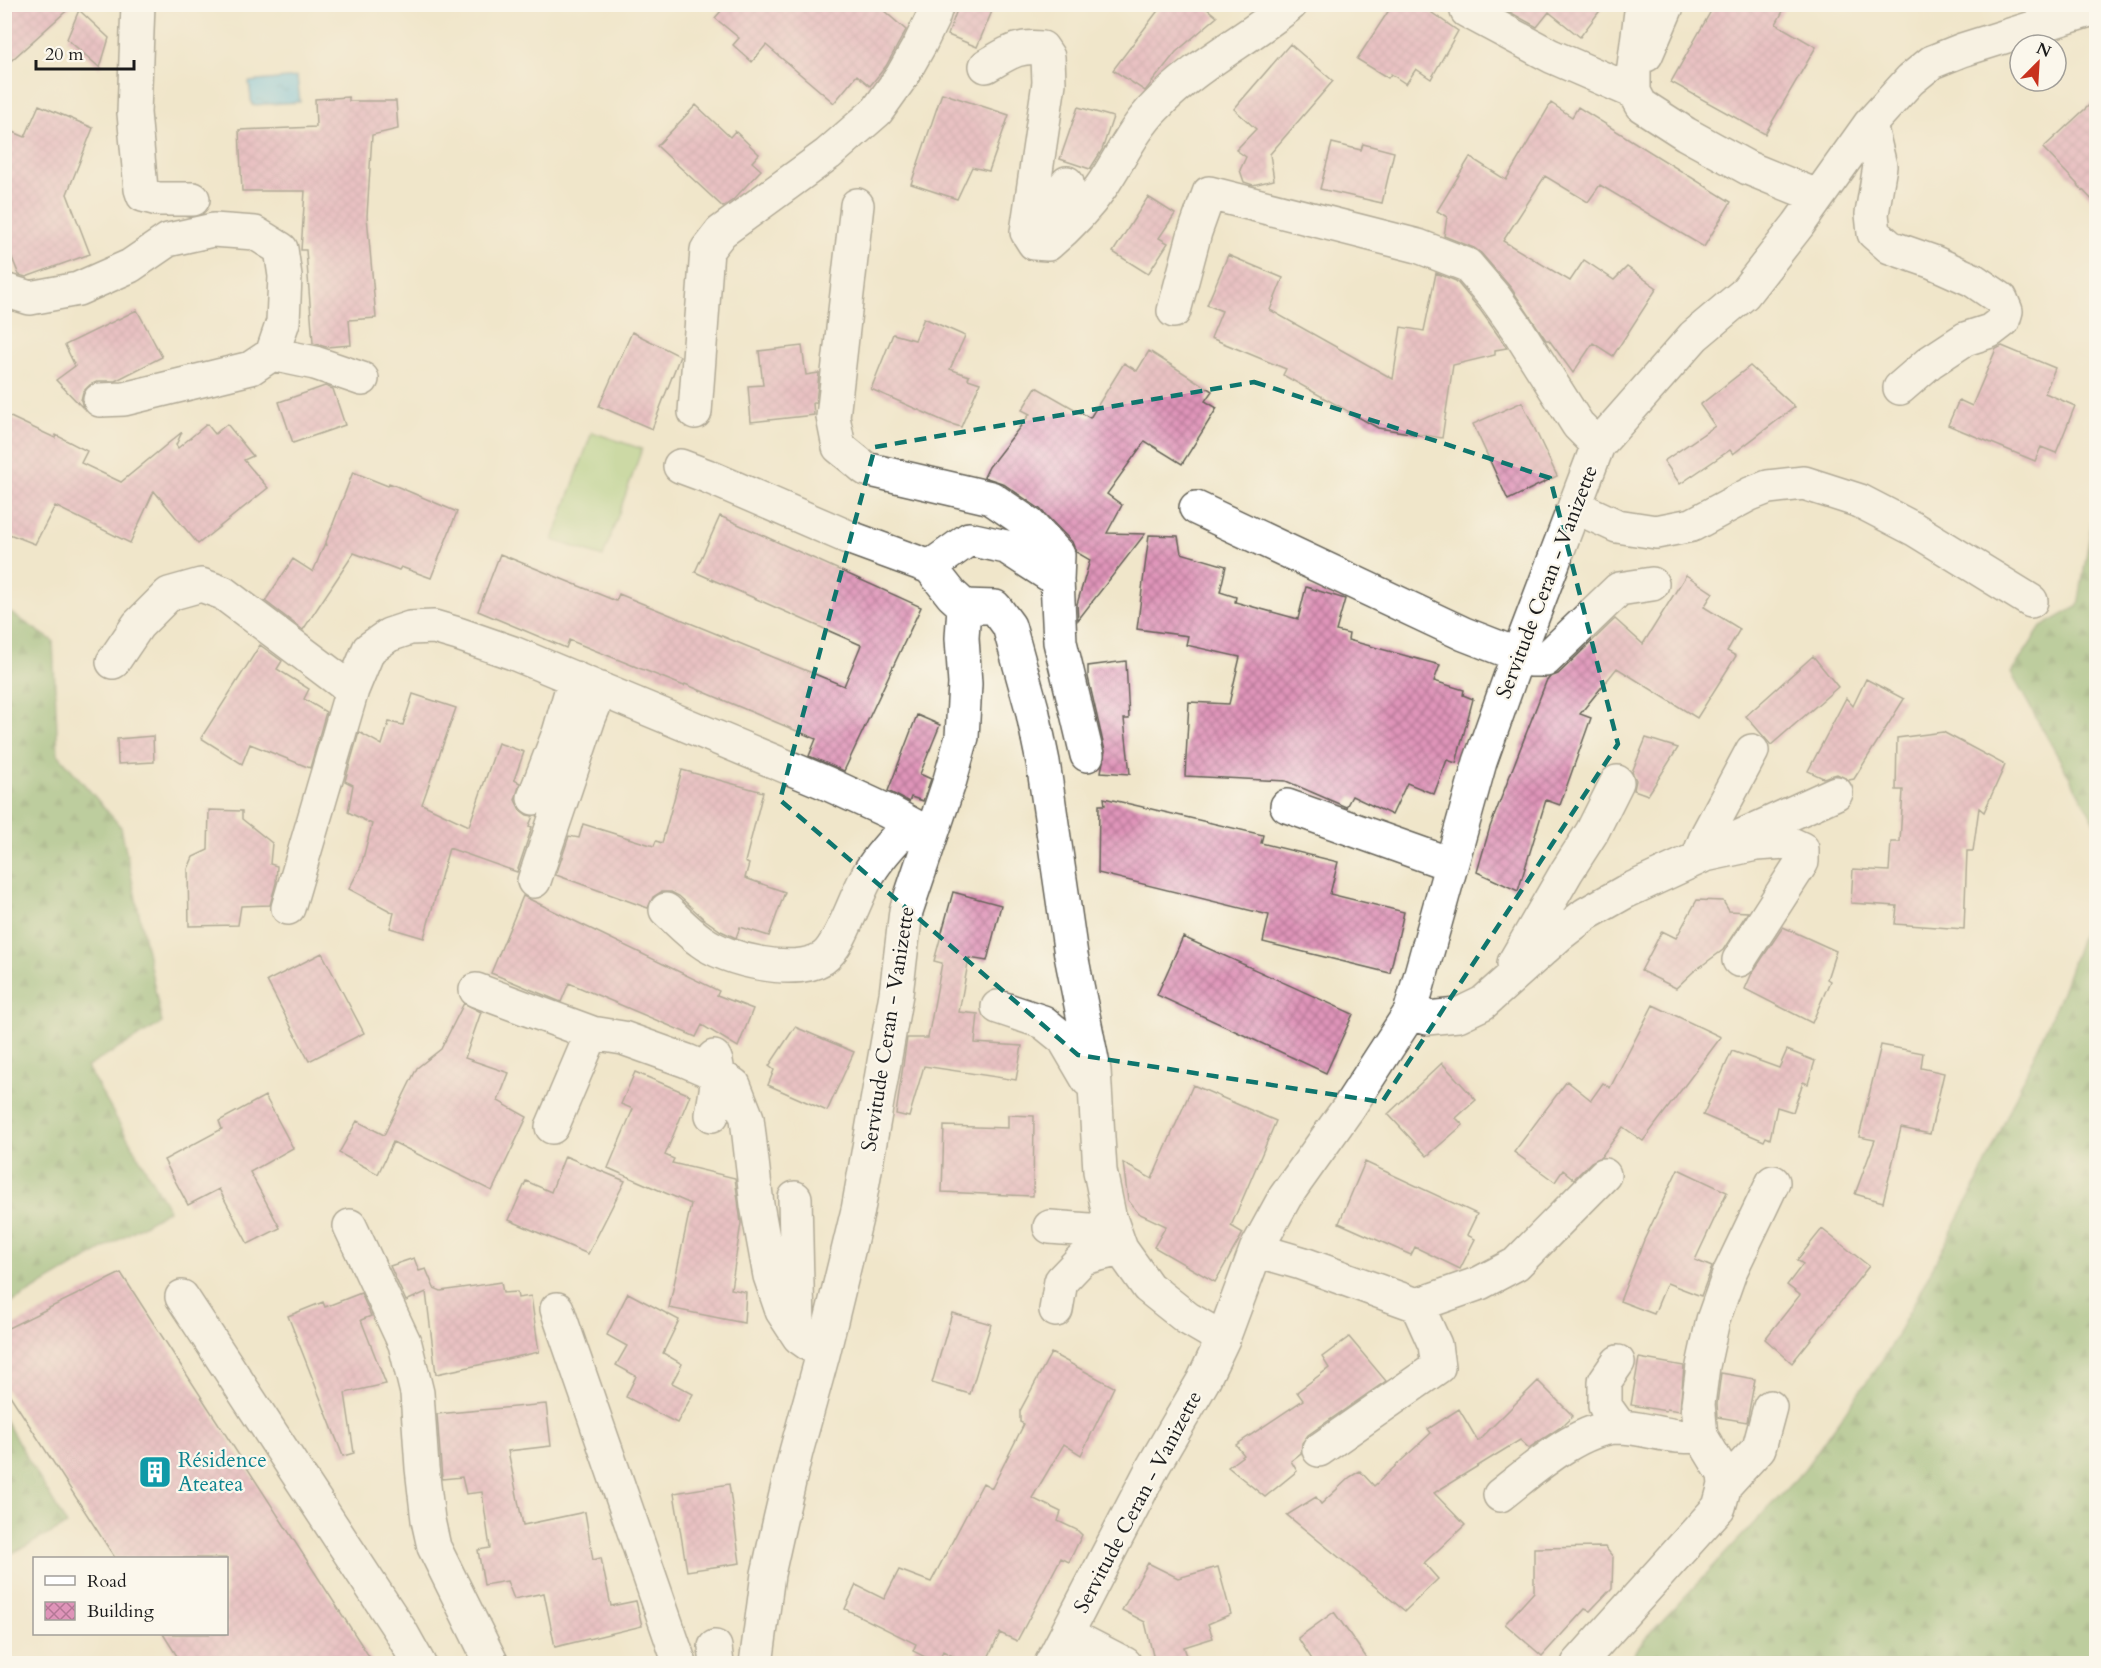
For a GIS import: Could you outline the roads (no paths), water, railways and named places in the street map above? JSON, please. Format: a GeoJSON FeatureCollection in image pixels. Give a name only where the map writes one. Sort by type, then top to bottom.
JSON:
{"type":"FeatureCollection","features":[{"type":"Feature","properties":{"kind":"street"},"geometry":{"type":"LineString","coordinates":[[138,4],[134,113],[141,189],[143,195],[150,198],[193,199]]}},
{"type":"Feature","properties":{"kind":"street"},"geometry":{"type":"LineString","coordinates":[[695,412],[707,250],[721,232],[828,154],[877,111],[911,60],[933,17],[937,4]]}},
{"type":"Feature","properties":{"kind":"street"},"geometry":{"type":"LineString","coordinates":[[986,66],[1008,52],[1026,46],[1041,48],[1048,57],[1049,83],[1027,232],[1034,243],[1048,244],[1070,226],[1101,187],[1153,108],[1184,80],[1291,4]]}},
{"type":"Feature","properties":{"kind":"street"},"geometry":{"type":"LineString","coordinates":[[1642,4],[1634,86],[1641,105],[1696,140],[1748,168],[1817,196]]}},
{"type":"Feature","properties":{"kind":"street"},"geometry":{"type":"LineString","coordinates":[[1634,86],[1668,4]]}},
{"type":"Feature","properties":{"kind":"street","name":"Servitude Ceran - Vanizette"},"geometry":{"type":"LineString","coordinates":[[1051,1664],[1127,1515],[1203,1381],[1223,1339],[1256,1250],[1285,1197],[1410,1013],[1480,762],[1518,654],[1598,445],[1694,336],[1744,294],[1777,253],[1870,123],[1910,80],[1932,62],[1962,50],[2097,8]]}},
{"type":"Feature","properties":{"kind":"street"},"geometry":{"type":"LineString","coordinates":[[1467,11],[1551,56],[1634,86]]}},
{"type":"Feature","properties":{"kind":"street"},"geometry":{"type":"LineString","coordinates":[[1870,123],[1880,166],[1872,214],[1874,233],[1890,247],[1933,262],[1973,280],[2001,299],[2006,311],[2003,321],[1990,331],[1965,339],[1930,362],[1900,388]]}},
{"type":"Feature","properties":{"kind":"street"},"geometry":{"type":"LineString","coordinates":[[1030,214],[1049,210],[1067,183]]}},
{"type":"Feature","properties":{"kind":"street"},"geometry":{"type":"LineString","coordinates":[[1174,310],[1195,232],[1209,193],[1418,246],[1467,265],[1516,327],[1578,425],[1598,445]]}},
{"type":"Feature","properties":{"kind":"street"},"geometry":{"type":"LineString","coordinates":[[857,205],[833,417],[839,447],[866,469],[991,498],[1029,524],[1058,555],[1060,642],[1088,755]]}},
{"type":"Feature","properties":{"kind":"street"},"geometry":{"type":"LineString","coordinates":[[4,291],[30,298],[78,289],[130,266],[168,240],[213,230],[255,233],[280,249],[285,276],[283,322],[272,354],[250,368],[124,399],[100,400]]}},
{"type":"Feature","properties":{"kind":"street"},"geometry":{"type":"LineString","coordinates":[[272,354],[315,363],[362,379]]}},
{"type":"Feature","properties":{"kind":"street"},"geometry":{"type":"LineString","coordinates":[[680,466],[848,537],[930,567],[952,595],[964,606],[996,607],[1009,626],[1043,762],[1071,955],[1094,1070],[1100,1171],[1109,1215],[1118,1240],[1148,1287],[1170,1306],[1223,1339]]}},
{"type":"Feature","properties":{"kind":"street"},"geometry":{"type":"LineString","coordinates":[[1576,507],[1617,526],[1656,532],[1692,525],[1768,487],[1803,483],[1860,501],[1914,529],[2031,601]]}},
{"type":"Feature","properties":{"kind":"street"},"geometry":{"type":"LineString","coordinates":[[1196,508],[1464,634],[1531,660],[1545,660],[1619,589],[1652,584]]}},
{"type":"Feature","properties":{"kind":"street"},"geometry":{"type":"LineString","coordinates":[[930,567],[969,539],[1006,547],[1057,580]]}},
{"type":"Feature","properties":{"kind":"street"},"geometry":{"type":"LineString","coordinates":[[113,662],[138,625],[169,594],[201,585],[223,593],[352,690]]}},
{"type":"Feature","properties":{"kind":"street","name":"Servitude Ceran - Vanizette"},"geometry":{"type":"LineString","coordinates":[[756,1664],[768,1574],[795,1452],[811,1346],[858,1210],[896,994],[906,911],[921,830],[950,780],[962,737],[965,684],[962,639],[964,606]]}},
{"type":"Feature","properties":{"kind":"street"},"geometry":{"type":"LineString","coordinates":[[288,908],[352,690],[369,649],[389,635],[410,628],[434,627],[513,653],[826,783],[921,830]]}},
{"type":"Feature","properties":{"kind":"street"},"geometry":{"type":"LineString","coordinates":[[534,798],[559,733],[588,684]]}},
{"type":"Feature","properties":{"kind":"street"},"geometry":{"type":"LineString","coordinates":[[534,881],[589,718],[588,684]]}},
{"type":"Feature","properties":{"kind":"street"},"geometry":{"type":"LineString","coordinates":[[1702,857],[1707,835],[1752,751]]}},
{"type":"Feature","properties":{"kind":"street"},"geometry":{"type":"LineString","coordinates":[[1498,989],[1592,832],[1617,782]]}},
{"type":"Feature","properties":{"kind":"street"},"geometry":{"type":"LineString","coordinates":[[1410,1013],[1427,1018],[1458,1015],[1483,1003],[1586,914],[1624,892],[1702,857],[1752,830],[1836,793]]}},
{"type":"Feature","properties":{"kind":"street"},"geometry":{"type":"LineString","coordinates":[[1287,806],[1450,864]]}},
{"type":"Feature","properties":{"kind":"street"},"geometry":{"type":"LineString","coordinates":[[666,910],[702,942],[735,958],[776,965],[805,965],[824,957],[841,936],[852,906],[869,873],[888,847],[921,830]]}},
{"type":"Feature","properties":{"kind":"street"},"geometry":{"type":"LineString","coordinates":[[1702,857],[1756,844],[1787,842],[1802,849],[1802,862],[1738,960]]}},
{"type":"Feature","properties":{"kind":"street"},"geometry":{"type":"LineString","coordinates":[[476,990],[589,1020],[623,1038],[717,1074],[734,1085],[747,1118],[757,1206],[770,1276],[782,1311],[811,1346]]}},
{"type":"Feature","properties":{"kind":"street"},"geometry":{"type":"LineString","coordinates":[[998,1007],[1043,1022],[1064,1039],[1096,1092]]}},
{"type":"Feature","properties":{"kind":"street"},"geometry":{"type":"LineString","coordinates":[[552,1127],[589,1020]]}},
{"type":"Feature","properties":{"kind":"street"},"geometry":{"type":"LineString","coordinates":[[712,1115],[717,1074]]}},
{"type":"Feature","properties":{"kind":"street"},"geometry":{"type":"LineString","coordinates":[[1256,1250],[1301,1263],[1416,1305],[1480,1283],[1516,1264],[1604,1175]]}},
{"type":"Feature","properties":{"kind":"street"},"geometry":{"type":"LineString","coordinates":[[1578,1664],[1719,1507],[1725,1485],[1724,1474],[1701,1436],[1698,1404],[1713,1320],[1730,1272],[1773,1182]]}},
{"type":"Feature","properties":{"kind":"street"},"geometry":{"type":"LineString","coordinates":[[795,1198],[811,1346]]}},
{"type":"Feature","properties":{"kind":"street"},"geometry":{"type":"LineString","coordinates":[[350,1226],[405,1344],[417,1393],[422,1468],[428,1520],[434,1547],[492,1664]]}},
{"type":"Feature","properties":{"kind":"street"},"geometry":{"type":"LineString","coordinates":[[1050,1227],[1118,1240]]}},
{"type":"Feature","properties":{"kind":"street"},"geometry":{"type":"LineString","coordinates":[[1056,1310],[1061,1281],[1083,1258],[1118,1240]]}},
{"type":"Feature","properties":{"kind":"street"},"geometry":{"type":"LineString","coordinates":[[182,1297],[394,1620],[419,1664]]}},
{"type":"Feature","properties":{"kind":"street"},"geometry":{"type":"LineString","coordinates":[[1319,1450],[1438,1367],[1435,1346],[1416,1305]]}},
{"type":"Feature","properties":{"kind":"street"},"geometry":{"type":"LineString","coordinates":[[556,1310],[680,1664]]}},
{"type":"Feature","properties":{"kind":"street"},"geometry":{"type":"LineString","coordinates":[[1618,1362],[1605,1381],[1605,1406],[1620,1427]]}},
{"type":"Feature","properties":{"kind":"street"},"geometry":{"type":"LineString","coordinates":[[1725,1485],[1759,1448],[1770,1407]]}},
{"type":"Feature","properties":{"kind":"street"},"geometry":{"type":"LineString","coordinates":[[1500,1495],[1574,1442],[1601,1428],[1620,1427],[1677,1436],[1701,1436]]}},
{"type":"Feature","properties":{"kind":"street"},"geometry":{"type":"LineString","coordinates":[[1067,1634],[1125,1664]]}},
{"type":"Feature","properties":{"kind":"water"},"geometry":{"type":"Polygon","coordinates":[[[297,77],[300,102],[252,105],[249,82],[297,77]]]}},
{"type":"Feature","properties":{"kind":"place","name":"Résidence Ateatea"},"geometry":{"type":"Point","coordinates":[155,1472]}}]}
